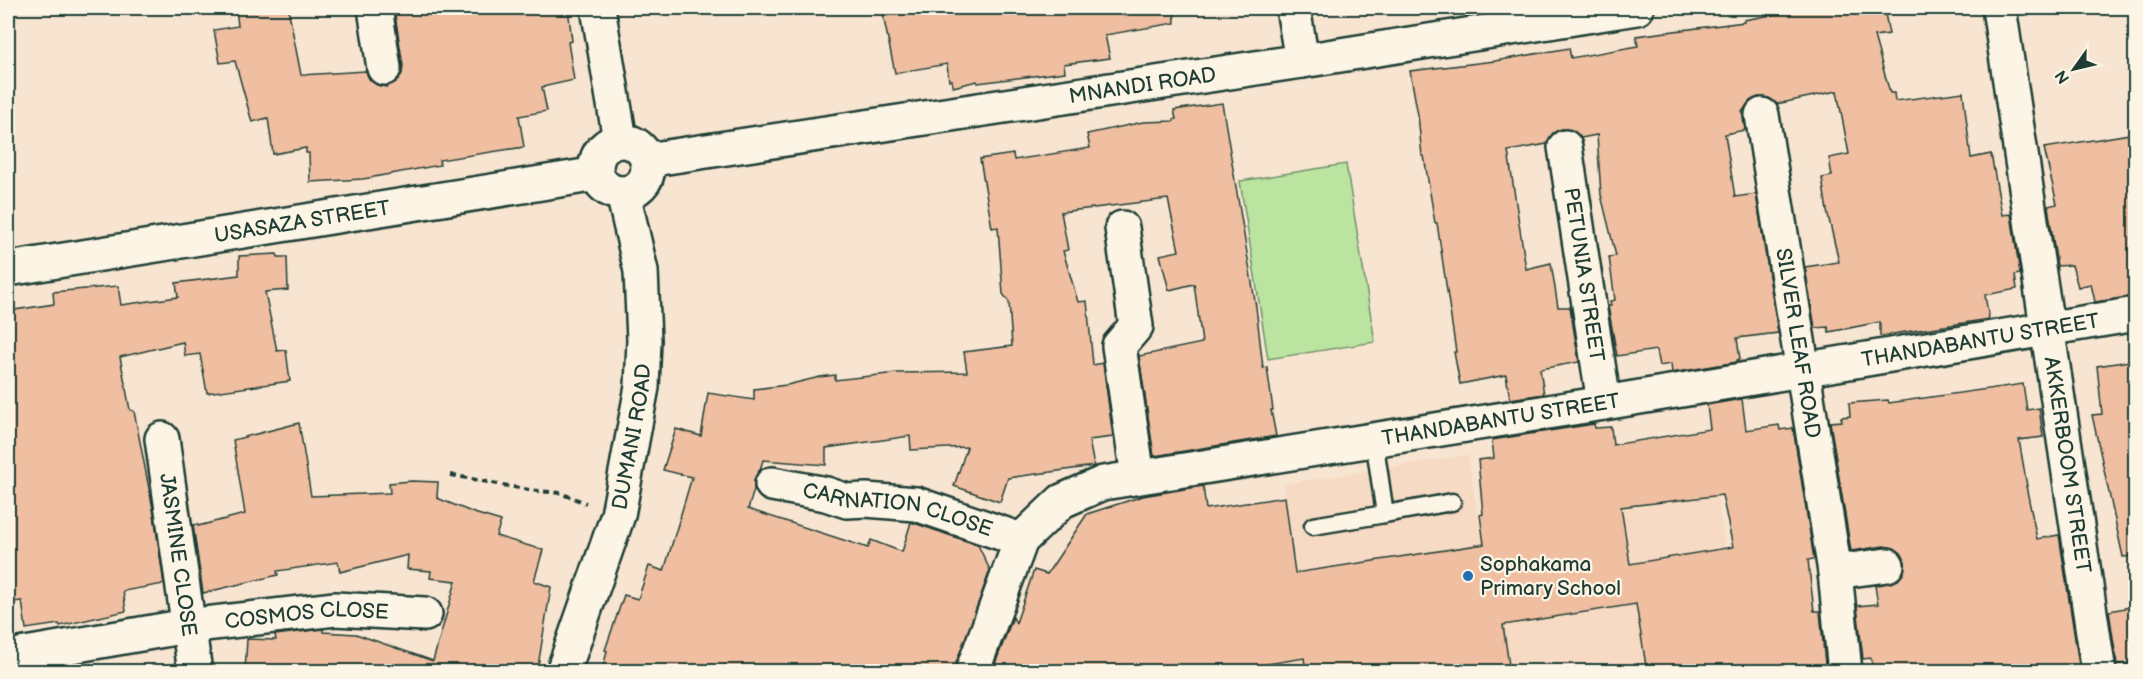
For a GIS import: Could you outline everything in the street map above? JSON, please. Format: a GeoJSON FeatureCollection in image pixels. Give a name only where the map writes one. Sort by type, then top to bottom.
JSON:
{"type":"FeatureCollection","features":[{"type":"Feature","properties":{"kind":"street"},"geometry":{"type":"LineString","coordinates":[[375,8],[384,68]]}},
{"type":"Feature","properties":{"kind":"street"},"geometry":{"type":"LineString","coordinates":[[598,8],[620,141]]}},
{"type":"Feature","properties":{"kind":"street"},"geometry":{"type":"LineString","coordinates":[[1293,8],[1302,61]]}},
{"type":"Feature","properties":{"kind":"street","name":"MNANDI ROAD"},"geometry":{"type":"LineString","coordinates":[[647,160],[1637,8]]}},
{"type":"Feature","properties":{"kind":"street","name":"AKKERBOOM STREET"},"geometry":{"type":"LineString","coordinates":[[1999,8],[2099,672]]}},
{"type":"Feature","properties":{"kind":"street","name":"SILVER LEAF ROAD"},"geometry":{"type":"LineString","coordinates":[[1762,115],[1835,572],[1845,672]]}},
{"type":"Feature","properties":{"kind":"street"},"geometry":{"type":"LineString","coordinates":[[620,141],[632,142],[642,149],[647,160],[648,171],[643,182],[635,190],[623,193],[612,191],[602,184],[597,174],[596,162],[600,151],[609,143],[620,141]]}},
{"type":"Feature","properties":{"kind":"street","name":"PETUNIA STREET"},"geometry":{"type":"LineString","coordinates":[[1565,147],[1604,403]]}},
{"type":"Feature","properties":{"kind":"street","name":"USASAZA STREET"},"geometry":{"type":"LineString","coordinates":[[8,268],[597,174]]}},
{"type":"Feature","properties":{"kind":"street","name":"DUMANI ROAD"},"geometry":{"type":"LineString","coordinates":[[563,672],[618,515],[642,387],[644,340],[641,272],[623,193]]}},
{"type":"Feature","properties":{"kind":"street"},"geometry":{"type":"LineString","coordinates":[[1122,228],[1136,326],[1119,346],[1138,477]]}},
{"type":"Feature","properties":{"kind":"street","name":"THANDABANTU STREET"},"geometry":{"type":"LineString","coordinates":[[972,672],[1021,540],[1062,501],[1103,483],[1604,403],[2136,314]]}},
{"type":"Feature","properties":{"kind":"street","name":"JASMINE CLOSE"},"geometry":{"type":"LineString","coordinates":[[162,439],[195,672]]}},
{"type":"Feature","properties":{"kind":"street","name":"CARNATION CLOSE"},"geometry":{"type":"LineString","coordinates":[[772,484],[826,494],[847,501],[866,500],[916,504],[1021,540]]}},
{"type":"Feature","properties":{"kind":"street"},"geometry":{"type":"LineString","coordinates":[[1835,572],[1887,565]]}},
{"type":"Feature","properties":{"kind":"street","name":"COSMOS CLOSE"},"geometry":{"type":"LineString","coordinates":[[8,657],[188,626],[335,609],[425,614]]}},
{"type":"Feature","properties":{"kind":"lane"},"geometry":{"type":"LineString","coordinates":[[1374,440],[1385,514]]}},
{"type":"Feature","properties":{"kind":"lane"},"geometry":{"type":"LineString","coordinates":[[1313,526],[1452,502]]}},
{"type":"Feature","properties":{"kind":"path"},"geometry":{"type":"LineString","coordinates":[[451,474],[529,490],[560,493],[618,515]]}},
{"type":"Feature","properties":{"kind":"shaded area","name":"Sophakama Primary School"},"geometry":{"type":"Polygon","coordinates":[[[1468,455],[1480,532],[1717,494],[1745,671],[1085,672],[1114,590],[1296,561],[1284,484],[1468,455]]]}},
{"type":"Feature","properties":{"kind":"green space"},"geometry":{"type":"Polygon","coordinates":[[[1346,164],[1375,342],[1268,359],[1240,181],[1346,164]]]}},
{"type":"Feature","properties":{"kind":"building"},"geometry":{"type":"Polygon","coordinates":[[[236,8],[288,8],[301,75],[366,71],[370,80],[386,87],[396,82],[402,74],[403,66],[394,8],[568,8],[572,41],[568,42],[574,80],[542,87],[547,111],[519,116],[524,147],[439,160],[440,165],[363,179],[310,182],[309,153],[306,153],[306,148],[273,154],[268,118],[252,122],[235,61],[220,63],[214,30],[238,26],[236,8]]]}},
{"type":"Feature","properties":{"kind":"building"},"geometry":{"type":"Polygon","coordinates":[[[921,8],[1174,8],[1175,23],[1105,35],[1110,58],[1064,64],[1065,72],[978,83],[977,81],[953,87],[952,80],[949,81],[947,64],[895,73],[883,15],[921,8]]]}},
{"type":"Feature","properties":{"kind":"building"},"geometry":{"type":"Polygon","coordinates":[[[1810,8],[1884,8],[1889,34],[1874,36],[1890,93],[1894,93],[1895,101],[1963,92],[1971,158],[1991,154],[2002,215],[2011,214],[2020,274],[2015,275],[2017,289],[1985,295],[1989,319],[1880,336],[1880,322],[1829,332],[1828,327],[1815,328],[1805,267],[1839,262],[1822,178],[1832,176],[1829,158],[1849,154],[1837,91],[1777,104],[1769,98],[1758,97],[1750,101],[1742,112],[1745,130],[1725,134],[1735,197],[1756,194],[1778,333],[1737,338],[1740,359],[1737,362],[1672,373],[1671,364],[1659,366],[1656,350],[1617,356],[1608,306],[1611,306],[1610,301],[1615,300],[1609,257],[1616,256],[1601,195],[1597,135],[1581,138],[1572,130],[1562,129],[1553,133],[1547,144],[1508,151],[1526,269],[1551,263],[1558,307],[1570,307],[1579,362],[1540,369],[1544,394],[1510,399],[1506,375],[1460,384],[1437,223],[1435,223],[1424,156],[1422,156],[1410,71],[1495,61],[1569,48],[1571,58],[1638,46],[1636,36],[1744,22],[1744,20],[1810,8]]]}},
{"type":"Feature","properties":{"kind":"building"},"geometry":{"type":"Polygon","coordinates":[[[1222,103],[1256,307],[1263,368],[1267,367],[1276,436],[1154,456],[1139,356],[1202,343],[1194,284],[1169,290],[1160,255],[1179,251],[1168,199],[1061,212],[1068,250],[1063,251],[1078,302],[1087,301],[1093,365],[1103,363],[1113,437],[1089,440],[1094,466],[1008,478],[1000,502],[954,486],[967,447],[911,450],[910,436],[826,448],[826,465],[763,460],[754,480],[754,490],[748,509],[868,548],[871,540],[902,552],[911,522],[978,545],[990,570],[954,672],[602,672],[607,651],[605,650],[624,595],[638,599],[649,566],[664,571],[692,477],[663,470],[676,429],[701,436],[708,393],[754,400],[754,389],[835,375],[835,380],[897,373],[967,372],[964,352],[1012,346],[1009,302],[1003,294],[998,227],[992,228],[980,159],[1013,154],[1014,160],[1090,148],[1087,134],[1143,122],[1174,121],[1176,119],[1174,110],[1222,103]]]}},
{"type":"Feature","properties":{"kind":"building"},"geometry":{"type":"Polygon","coordinates":[[[2136,133],[2136,296],[2095,302],[2091,284],[2078,287],[2072,265],[2057,266],[2048,206],[2057,204],[2044,148],[2136,133]]]}},
{"type":"Feature","properties":{"kind":"building"},"geometry":{"type":"Polygon","coordinates":[[[277,254],[278,257],[287,257],[288,290],[265,292],[277,351],[286,350],[290,381],[207,393],[200,354],[185,356],[183,342],[120,357],[130,410],[134,411],[154,514],[164,584],[123,591],[126,611],[60,626],[59,624],[26,629],[22,601],[12,602],[8,568],[8,369],[13,369],[8,335],[8,311],[54,304],[53,292],[118,286],[121,305],[178,297],[176,283],[239,275],[239,256],[277,254]]]}},
{"type":"Feature","properties":{"kind":"building"},"geometry":{"type":"Polygon","coordinates":[[[2136,360],[2136,556],[2123,557],[2092,415],[2102,414],[2097,366],[2136,360]]]}},
{"type":"Feature","properties":{"kind":"building"},"geometry":{"type":"Polygon","coordinates":[[[2023,384],[2027,410],[2039,408],[2043,437],[2019,440],[2026,486],[2037,539],[2059,535],[2079,665],[2073,665],[2073,672],[1873,672],[1871,658],[1863,659],[1857,606],[1878,604],[1875,586],[1898,580],[1904,573],[1905,562],[1901,553],[1894,548],[1884,546],[1851,551],[1830,422],[1842,421],[1841,417],[1850,416],[1849,403],[1888,400],[1889,403],[2023,384]]]}},
{"type":"Feature","properties":{"kind":"building"},"geometry":{"type":"Polygon","coordinates":[[[1742,399],[1746,430],[1779,425],[1780,430],[1793,428],[1814,559],[1808,560],[1814,611],[1820,611],[1825,664],[1817,666],[1818,672],[1647,672],[1636,604],[1503,625],[1510,672],[1306,672],[1304,658],[1219,672],[992,672],[1013,617],[1016,623],[1034,570],[1047,574],[1087,514],[1143,496],[1203,486],[1206,509],[1285,497],[1295,573],[1484,544],[1480,515],[1483,514],[1478,460],[1494,458],[1492,440],[1594,424],[1595,428],[1611,427],[1613,445],[1710,429],[1707,405],[1742,399]],[[1722,495],[1621,507],[1630,564],[1733,547],[1722,495]]]}},
{"type":"Feature","properties":{"kind":"building"},"geometry":{"type":"Polygon","coordinates":[[[299,423],[311,496],[390,493],[389,483],[438,482],[437,498],[501,521],[496,536],[543,550],[534,581],[551,587],[537,672],[245,672],[247,639],[276,640],[275,635],[323,629],[323,632],[356,634],[433,661],[456,581],[430,578],[431,571],[407,569],[408,555],[340,572],[338,562],[277,571],[278,575],[203,593],[193,525],[198,526],[245,514],[233,440],[299,423]]]}},
{"type":"Feature","properties":{"kind":"building"},"geometry":{"type":"Polygon","coordinates":[[[2136,606],[2136,663],[2117,664],[2109,611],[2136,606]]]}},
{"type":"Feature","properties":{"kind":"place","name":"Sophakama Primary School"},"geometry":{"type":"Point","coordinates":[1468,576]}}]}
